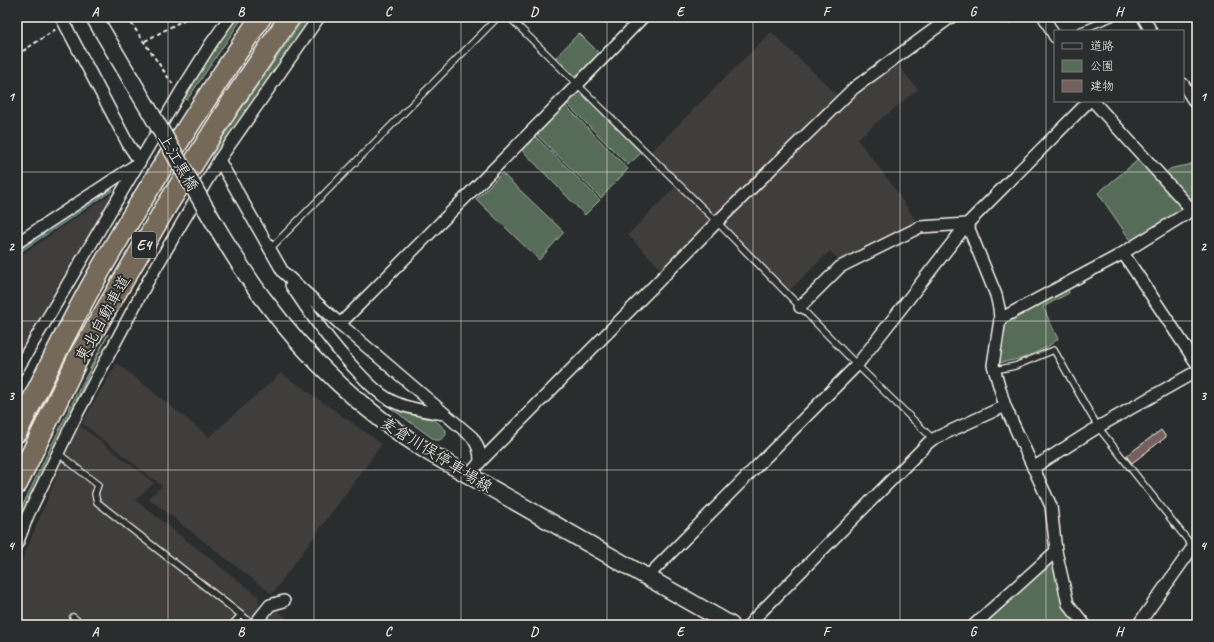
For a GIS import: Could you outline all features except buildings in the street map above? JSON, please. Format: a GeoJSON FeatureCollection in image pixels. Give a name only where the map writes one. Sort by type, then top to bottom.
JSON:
{"type":"FeatureCollection","features":[{"type":"Feature","properties":{"kind":"highway","name":"東北自動車道"},"geometry":{"type":"LineString","coordinates":[[17,432],[59,346],[101,268],[211,90],[261,17]]}},
{"type":"Feature","properties":{"kind":"highway","name":"東北自動車道"},"geometry":{"type":"LineString","coordinates":[[17,484],[79,356],[158,220],[230,105],[290,17]]}},
{"type":"Feature","properties":{"kind":"main road","name":"上江黒橋"},"geometry":{"type":"LineString","coordinates":[[94,17],[206,209]]}},
{"type":"Feature","properties":{"kind":"main road","name":"麦倉川俣停車場線"},"geometry":{"type":"LineString","coordinates":[[206,209],[261,296],[292,336],[330,375],[376,417],[406,439],[731,625]]}},
{"type":"Feature","properties":{"kind":"street"},"geometry":{"type":"LineString","coordinates":[[17,370],[180,93],[212,42],[230,17]]}},
{"type":"Feature","properties":{"kind":"street"},"geometry":{"type":"LineString","coordinates":[[17,544],[28,515],[75,418],[148,281],[219,160],[319,17]]}},
{"type":"Feature","properties":{"kind":"street"},"geometry":{"type":"LineString","coordinates":[[340,324],[643,17]]}},
{"type":"Feature","properties":{"kind":"street"},"geometry":{"type":"LineString","coordinates":[[469,475],[480,462],[717,222],[854,88],[951,17]]}},
{"type":"Feature","properties":{"kind":"street"},"geometry":{"type":"LineString","coordinates":[[1044,17],[1054,35]]}},
{"type":"Feature","properties":{"kind":"street"},"geometry":{"type":"LineString","coordinates":[[1143,17],[1150,30]]}},
{"type":"Feature","properties":{"kind":"street"},"geometry":{"type":"LineString","coordinates":[[63,20],[128,144],[140,162]]}},
{"type":"Feature","properties":{"kind":"street"},"geometry":{"type":"LineString","coordinates":[[1184,86],[1197,106]]}},
{"type":"Feature","properties":{"kind":"street"},"geometry":{"type":"LineString","coordinates":[[647,577],[857,365],[967,224],[1088,102]]}},
{"type":"Feature","properties":{"kind":"street"},"geometry":{"type":"LineString","coordinates":[[1000,319],[1123,253],[1195,209],[1094,102]]}},
{"type":"Feature","properties":{"kind":"street"},"geometry":{"type":"LineString","coordinates":[[219,160],[283,272],[320,328],[338,352],[384,397],[398,404],[446,415]]}},
{"type":"Feature","properties":{"kind":"street"},"geometry":{"type":"LineString","coordinates":[[17,243],[140,162]]}},
{"type":"Feature","properties":{"kind":"street"},"geometry":{"type":"LineString","coordinates":[[800,307],[840,267],[920,227],[967,224]]}},
{"type":"Feature","properties":{"kind":"street"},"geometry":{"type":"LineString","coordinates":[[967,224],[996,295],[999,308],[1000,319],[993,365],[1005,406],[1050,506],[1056,551],[1068,604],[1085,625]]}},
{"type":"Feature","properties":{"kind":"street"},"geometry":{"type":"LineString","coordinates":[[1123,253],[1197,364]]}},
{"type":"Feature","properties":{"kind":"street"},"geometry":{"type":"LineString","coordinates":[[283,272],[340,324],[472,437],[480,451],[480,462]]}},
{"type":"Feature","properties":{"kind":"street"},"geometry":{"type":"LineString","coordinates":[[1033,468],[1098,427],[1197,371]]}},
{"type":"Feature","properties":{"kind":"street"},"geometry":{"type":"LineString","coordinates":[[749,625],[928,443],[933,439],[1005,406]]}},
{"type":"Feature","properties":{"kind":"street"},"geometry":{"type":"LineString","coordinates":[[1138,625],[1195,548]]}},
{"type":"Feature","properties":{"kind":"street"},"geometry":{"type":"LineString","coordinates":[[974,625],[1056,551]]}},
{"type":"Feature","properties":{"kind":"street"},"geometry":{"type":"LineString","coordinates":[[254,625],[270,605],[284,601]]}},
{"type":"Feature","properties":{"kind":"lane"},"geometry":{"type":"LineString","coordinates":[[270,248],[498,17]]}},
{"type":"Feature","properties":{"kind":"lane"},"geometry":{"type":"LineString","coordinates":[[509,17],[717,222],[857,365],[933,439]]}},
{"type":"Feature","properties":{"kind":"lane"},"geometry":{"type":"LineString","coordinates":[[1082,30],[1114,17]]}},
{"type":"Feature","properties":{"kind":"lane"},"geometry":{"type":"LineString","coordinates":[[995,370],[1014,366],[1054,350],[1098,427],[1195,548]]}},
{"type":"Feature","properties":{"kind":"lane"},"geometry":{"type":"LineString","coordinates":[[58,453],[98,485],[95,494],[97,502],[254,625]]}},
{"type":"Feature","properties":{"kind":"lane"},"geometry":{"type":"LineString","coordinates":[[232,625],[241,615]]}},
{"type":"Feature","properties":{"kind":"lane"},"geometry":{"type":"LineString","coordinates":[[73,617],[83,625]]}},
{"type":"Feature","properties":{"kind":"path"},"geometry":{"type":"LineString","coordinates":[[127,17],[180,93]]}},
{"type":"Feature","properties":{"kind":"path"},"geometry":{"type":"LineString","coordinates":[[145,41],[189,17]]}},
{"type":"Feature","properties":{"kind":"path"},"geometry":{"type":"LineString","coordinates":[[17,55],[63,20]]}},
{"type":"Feature","properties":{"kind":"shaded area"},"geometry":{"type":"Polygon","coordinates":[[[771,32],[844,101],[895,62],[918,89],[857,139],[890,182],[917,223],[842,263],[830,251],[790,290],[715,217],[661,269],[628,235],[680,182],[650,153],[771,32]]]}},
{"type":"Feature","properties":{"kind":"shaded area"},"geometry":{"type":"Polygon","coordinates":[[[114,192],[17,356],[17,258],[114,192]]]}},
{"type":"Feature","properties":{"kind":"shaded area"},"geometry":{"type":"Polygon","coordinates":[[[117,363],[209,437],[281,373],[382,444],[272,594],[148,498],[162,486],[82,423],[117,363]]]}},
{"type":"Feature","properties":{"kind":"shaded area"},"geometry":{"type":"Polygon","coordinates":[[[78,424],[154,483],[135,500],[258,596],[260,610],[248,625],[17,625],[17,573],[78,424]]]}},
{"type":"Feature","properties":{"kind":"shaded area"},"geometry":{"type":"Polygon","coordinates":[[[273,607],[295,625],[259,625],[273,607]]]}},
{"type":"Feature","properties":{"kind":"green space"},"geometry":{"type":"Polygon","coordinates":[[[235,17],[243,17],[187,100],[183,97],[235,17]]]}},
{"type":"Feature","properties":{"kind":"green space"},"geometry":{"type":"Polygon","coordinates":[[[305,17],[312,17],[216,159],[210,154],[305,17]]]}},
{"type":"Feature","properties":{"kind":"green space"},"geometry":{"type":"Polygon","coordinates":[[[579,33],[600,54],[581,74],[574,76],[556,57],[579,33]]]}},
{"type":"Feature","properties":{"kind":"green space"},"geometry":{"type":"Polygon","coordinates":[[[580,92],[641,153],[628,165],[566,103],[575,93],[580,92]]]}},
{"type":"Feature","properties":{"kind":"green space"},"geometry":{"type":"Polygon","coordinates":[[[565,105],[628,169],[601,198],[537,135],[565,105]]]}},
{"type":"Feature","properties":{"kind":"green space"},"geometry":{"type":"Polygon","coordinates":[[[536,137],[600,200],[585,215],[522,150],[536,137]]]}},
{"type":"Feature","properties":{"kind":"green space"},"geometry":{"type":"Polygon","coordinates":[[[1197,159],[1197,198],[1191,202],[1165,174],[1170,169],[1191,164],[1197,159]]]}},
{"type":"Feature","properties":{"kind":"green space"},"geometry":{"type":"Polygon","coordinates":[[[1138,160],[1181,205],[1180,212],[1131,241],[1098,193],[1138,160]]]}},
{"type":"Feature","properties":{"kind":"green space"},"geometry":{"type":"Polygon","coordinates":[[[502,173],[564,232],[539,260],[476,199],[502,173]]]}},
{"type":"Feature","properties":{"kind":"green space"},"geometry":{"type":"Polygon","coordinates":[[[1067,287],[1069,293],[1043,307],[1058,339],[1047,347],[1024,358],[999,363],[1001,337],[1005,320],[1067,287]]]}},
{"type":"Feature","properties":{"kind":"green space"},"geometry":{"type":"Polygon","coordinates":[[[108,334],[17,527],[17,517],[72,403],[108,334]]]}},
{"type":"Feature","properties":{"kind":"green space"},"geometry":{"type":"Polygon","coordinates":[[[385,404],[418,416],[435,420],[446,430],[446,435],[440,440],[435,440],[385,404]]]}},
{"type":"Feature","properties":{"kind":"green space"},"geometry":{"type":"Polygon","coordinates":[[[1051,563],[1063,596],[1081,625],[981,625],[1049,564],[1051,563]]]}},
{"type":"Feature","properties":{"kind":"water"},"geometry":{"type":"Polygon","coordinates":[[[111,187],[113,190],[17,254],[17,251],[111,187]]]}}]}
